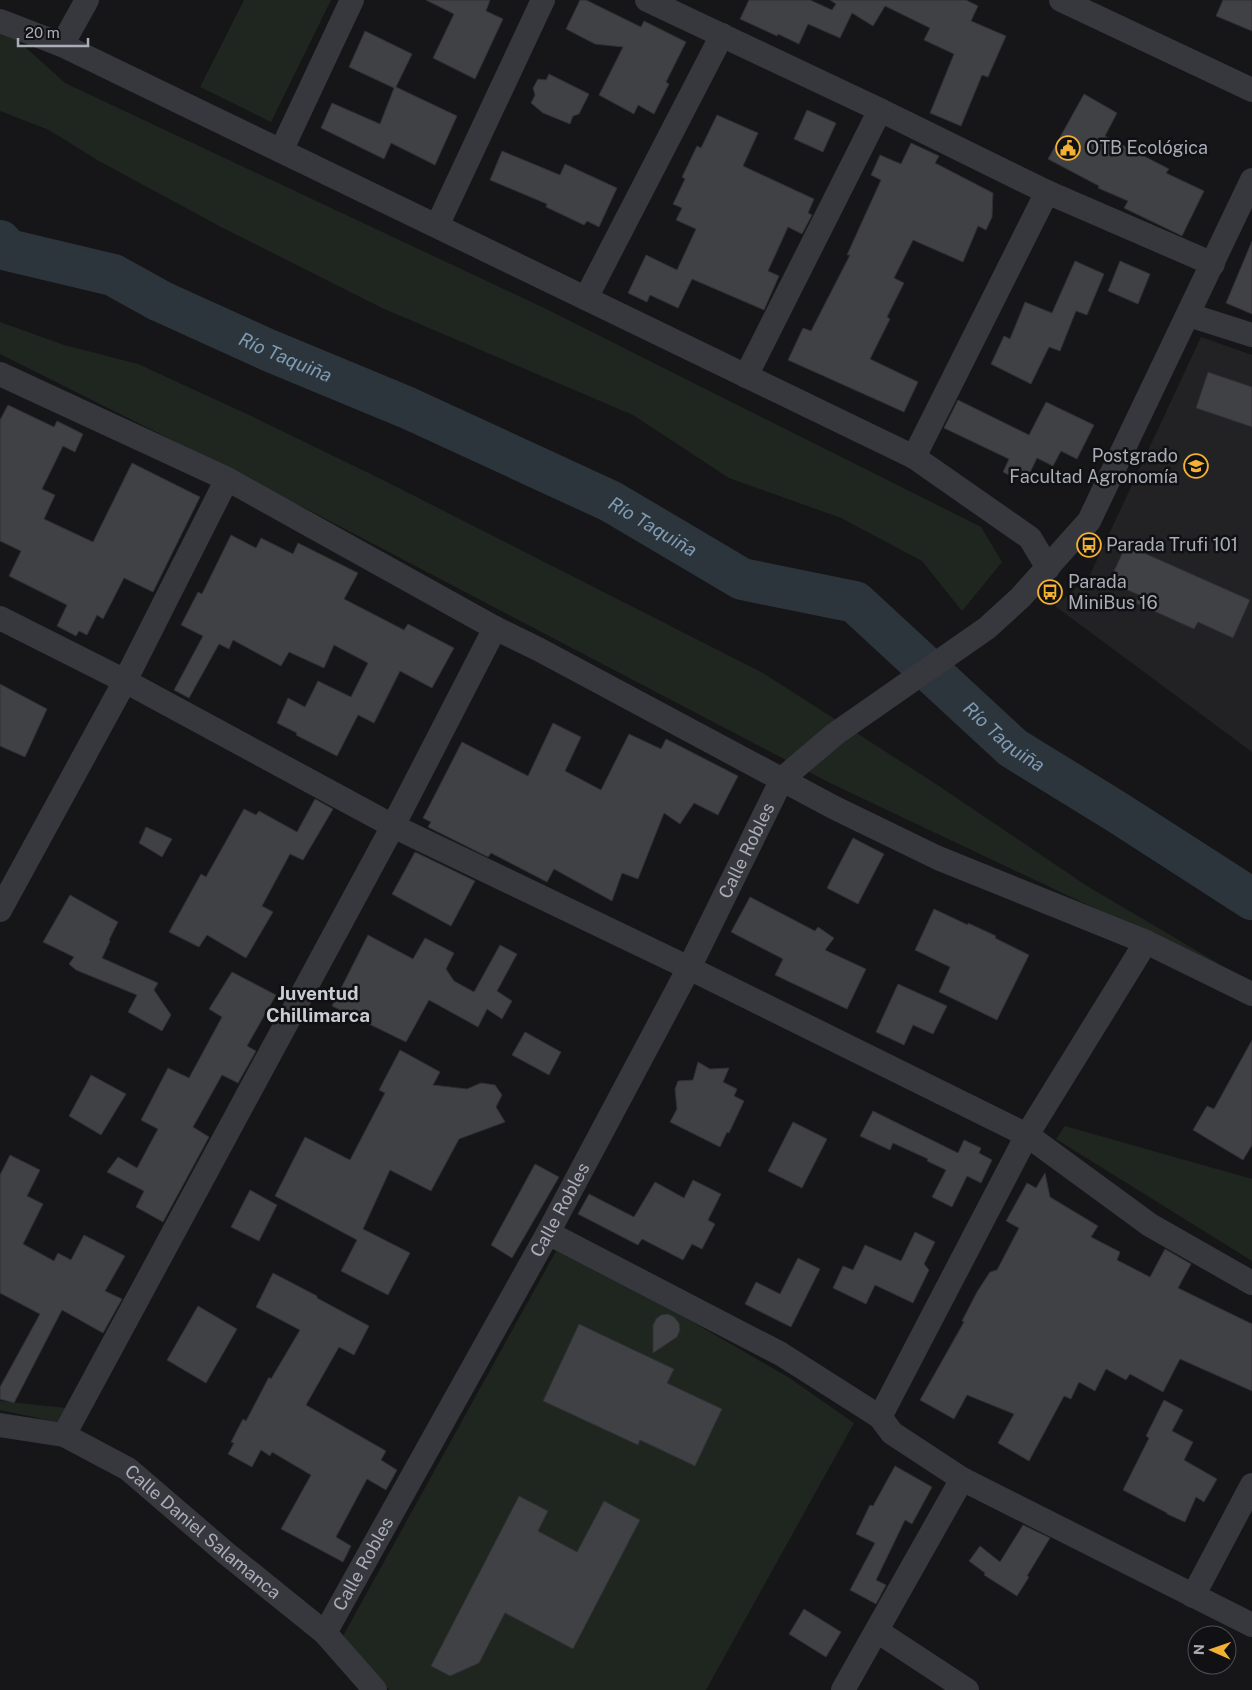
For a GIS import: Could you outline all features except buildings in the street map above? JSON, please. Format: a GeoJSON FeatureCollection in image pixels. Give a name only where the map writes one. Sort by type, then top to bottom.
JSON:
{"type":"FeatureCollection","features":[{"type":"Feature","properties":{"kind":"street"},"geometry":{"type":"LineString","coordinates":[[62,44],[87,0]]}},
{"type":"Feature","properties":{"kind":"street"},"geometry":{"type":"LineString","coordinates":[[281,151],[352,0]]}},
{"type":"Feature","properties":{"kind":"street"},"geometry":{"type":"LineString","coordinates":[[436,226],[543,0]]}},
{"type":"Feature","properties":{"kind":"street"},"geometry":{"type":"LineString","coordinates":[[646,0],[880,110],[1047,192],[1213,264]]}},
{"type":"Feature","properties":{"kind":"street"},"geometry":{"type":"LineString","coordinates":[[1061,0],[1252,90]]}},
{"type":"Feature","properties":{"kind":"street"},"geometry":{"type":"LineString","coordinates":[[0,21],[62,44],[914,457],[1030,538],[1048,568]]}},
{"type":"Feature","properties":{"kind":"street"},"geometry":{"type":"LineString","coordinates":[[586,298],[722,35]]}},
{"type":"Feature","properties":{"kind":"street"},"geometry":{"type":"LineString","coordinates":[[746,376],[880,110]]}},
{"type":"Feature","properties":{"kind":"street"},"geometry":{"type":"LineString","coordinates":[[782,780],[835,734],[987,628],[1021,597],[1089,521],[1252,180]]}},
{"type":"Feature","properties":{"kind":"street"},"geometry":{"type":"LineString","coordinates":[[914,457],[1047,192]]}},
{"type":"Feature","properties":{"kind":"street"},"geometry":{"type":"LineString","coordinates":[[1189,315],[1252,336]]}},
{"type":"Feature","properties":{"kind":"street"},"geometry":{"type":"LineString","coordinates":[[0,374],[227,479],[495,628],[538,649],[834,807],[938,858],[1146,942],[1252,994]]}},
{"type":"Feature","properties":{"kind":"street"},"geometry":{"type":"LineString","coordinates":[[0,910],[125,681],[227,479]]}},
{"type":"Feature","properties":{"kind":"street"},"geometry":{"type":"LineString","coordinates":[[0,618],[125,681],[394,826],[689,968],[1027,1135],[1150,1225],[1252,1283]]}},
{"type":"Feature","properties":{"kind":"street"},"geometry":{"type":"LineString","coordinates":[[64,1435],[394,826],[495,628]]}},
{"type":"Feature","properties":{"kind":"street","name":"Calle Robles"},"geometry":{"type":"LineString","coordinates":[[324,1634],[548,1233],[689,968],[782,780]]}},
{"type":"Feature","properties":{"kind":"street"},"geometry":{"type":"LineString","coordinates":[[880,1417],[1027,1135],[1146,942]]}},
{"type":"Feature","properties":{"kind":"street"},"geometry":{"type":"LineString","coordinates":[[548,1233],[781,1354],[880,1417],[892,1433],[962,1479],[1252,1625]]}},
{"type":"Feature","properties":{"kind":"street","name":"Calle Daniel Salamanca"},"geometry":{"type":"LineString","coordinates":[[0,1424],[64,1435],[128,1469],[324,1634],[375,1690]]}},
{"type":"Feature","properties":{"kind":"street"},"geometry":{"type":"LineString","coordinates":[[843,1690],[962,1479]]}},
{"type":"Feature","properties":{"kind":"street"},"geometry":{"type":"LineString","coordinates":[[1193,1596],[1252,1485]]}},
{"type":"Feature","properties":{"kind":"street"},"geometry":{"type":"LineString","coordinates":[[877,1631],[967,1690]]}},
{"type":"Feature","properties":{"kind":"shaded area"},"geometry":{"type":"Polygon","coordinates":[[[244,0],[331,0],[271,122],[200,87],[244,0]]]}},
{"type":"Feature","properties":{"kind":"shaded area"},"geometry":{"type":"Polygon","coordinates":[[[0,32],[13,36],[65,83],[544,308],[981,527],[1002,562],[962,611],[922,561],[841,518],[729,478],[633,415],[382,308],[221,227],[99,161],[49,130],[0,111],[0,32]]]}},
{"type":"Feature","properties":{"kind":"shaded area"},"geometry":{"type":"Polygon","coordinates":[[[0,322],[64,345],[138,364],[247,414],[383,480],[763,673],[936,784],[1087,886],[1248,981],[830,783],[238,473],[0,354],[0,322]]]}},
{"type":"Feature","properties":{"kind":"shaded area","name":"Postgrado Facultad Agronomía"},"geometry":{"type":"Polygon","coordinates":[[[1201,337],[1252,355],[1252,752],[1055,606],[1089,577],[1201,337]]]}},
{"type":"Feature","properties":{"kind":"shaded area"},"geometry":{"type":"Polygon","coordinates":[[[1065,1126],[1252,1179],[1252,1261],[1056,1139],[1065,1126]]]}},
{"type":"Feature","properties":{"kind":"shaded area"},"geometry":{"type":"Polygon","coordinates":[[[556,1251],[684,1317],[788,1377],[854,1423],[706,1690],[389,1690],[343,1636],[556,1251]]]}},
{"type":"Feature","properties":{"kind":"shaded area"},"geometry":{"type":"Polygon","coordinates":[[[0,1401],[66,1408],[57,1422],[0,1410],[0,1401]]]}},
{"type":"Feature","properties":{"kind":"waterway","name":"Río Taquiña"},"geometry":{"type":"LineString","coordinates":[[0,241],[8,250],[113,275],[160,301],[268,350],[408,408],[610,501],[742,579],[855,602],[1013,748],[1252,899]]}},
{"type":"Feature","properties":{"kind":"place","name":"OTB Ecológica"},"geometry":{"type":"Point","coordinates":[1068,148]}},
{"type":"Feature","properties":{"kind":"place","name":"Postgrado Facultad Agronomía"},"geometry":{"type":"Point","coordinates":[1196,466]}},
{"type":"Feature","properties":{"kind":"place","name":"Parada Trufi 101"},"geometry":{"type":"Point","coordinates":[1089,545]}},
{"type":"Feature","properties":{"kind":"place","name":"Parada MiniBus 16"},"geometry":{"type":"Point","coordinates":[1050,592]}},
{"type":"Feature","properties":{"kind":"district","name":"Juventud Chillimarca"},"geometry":{"type":"Point","coordinates":[318,1004]}}]}
